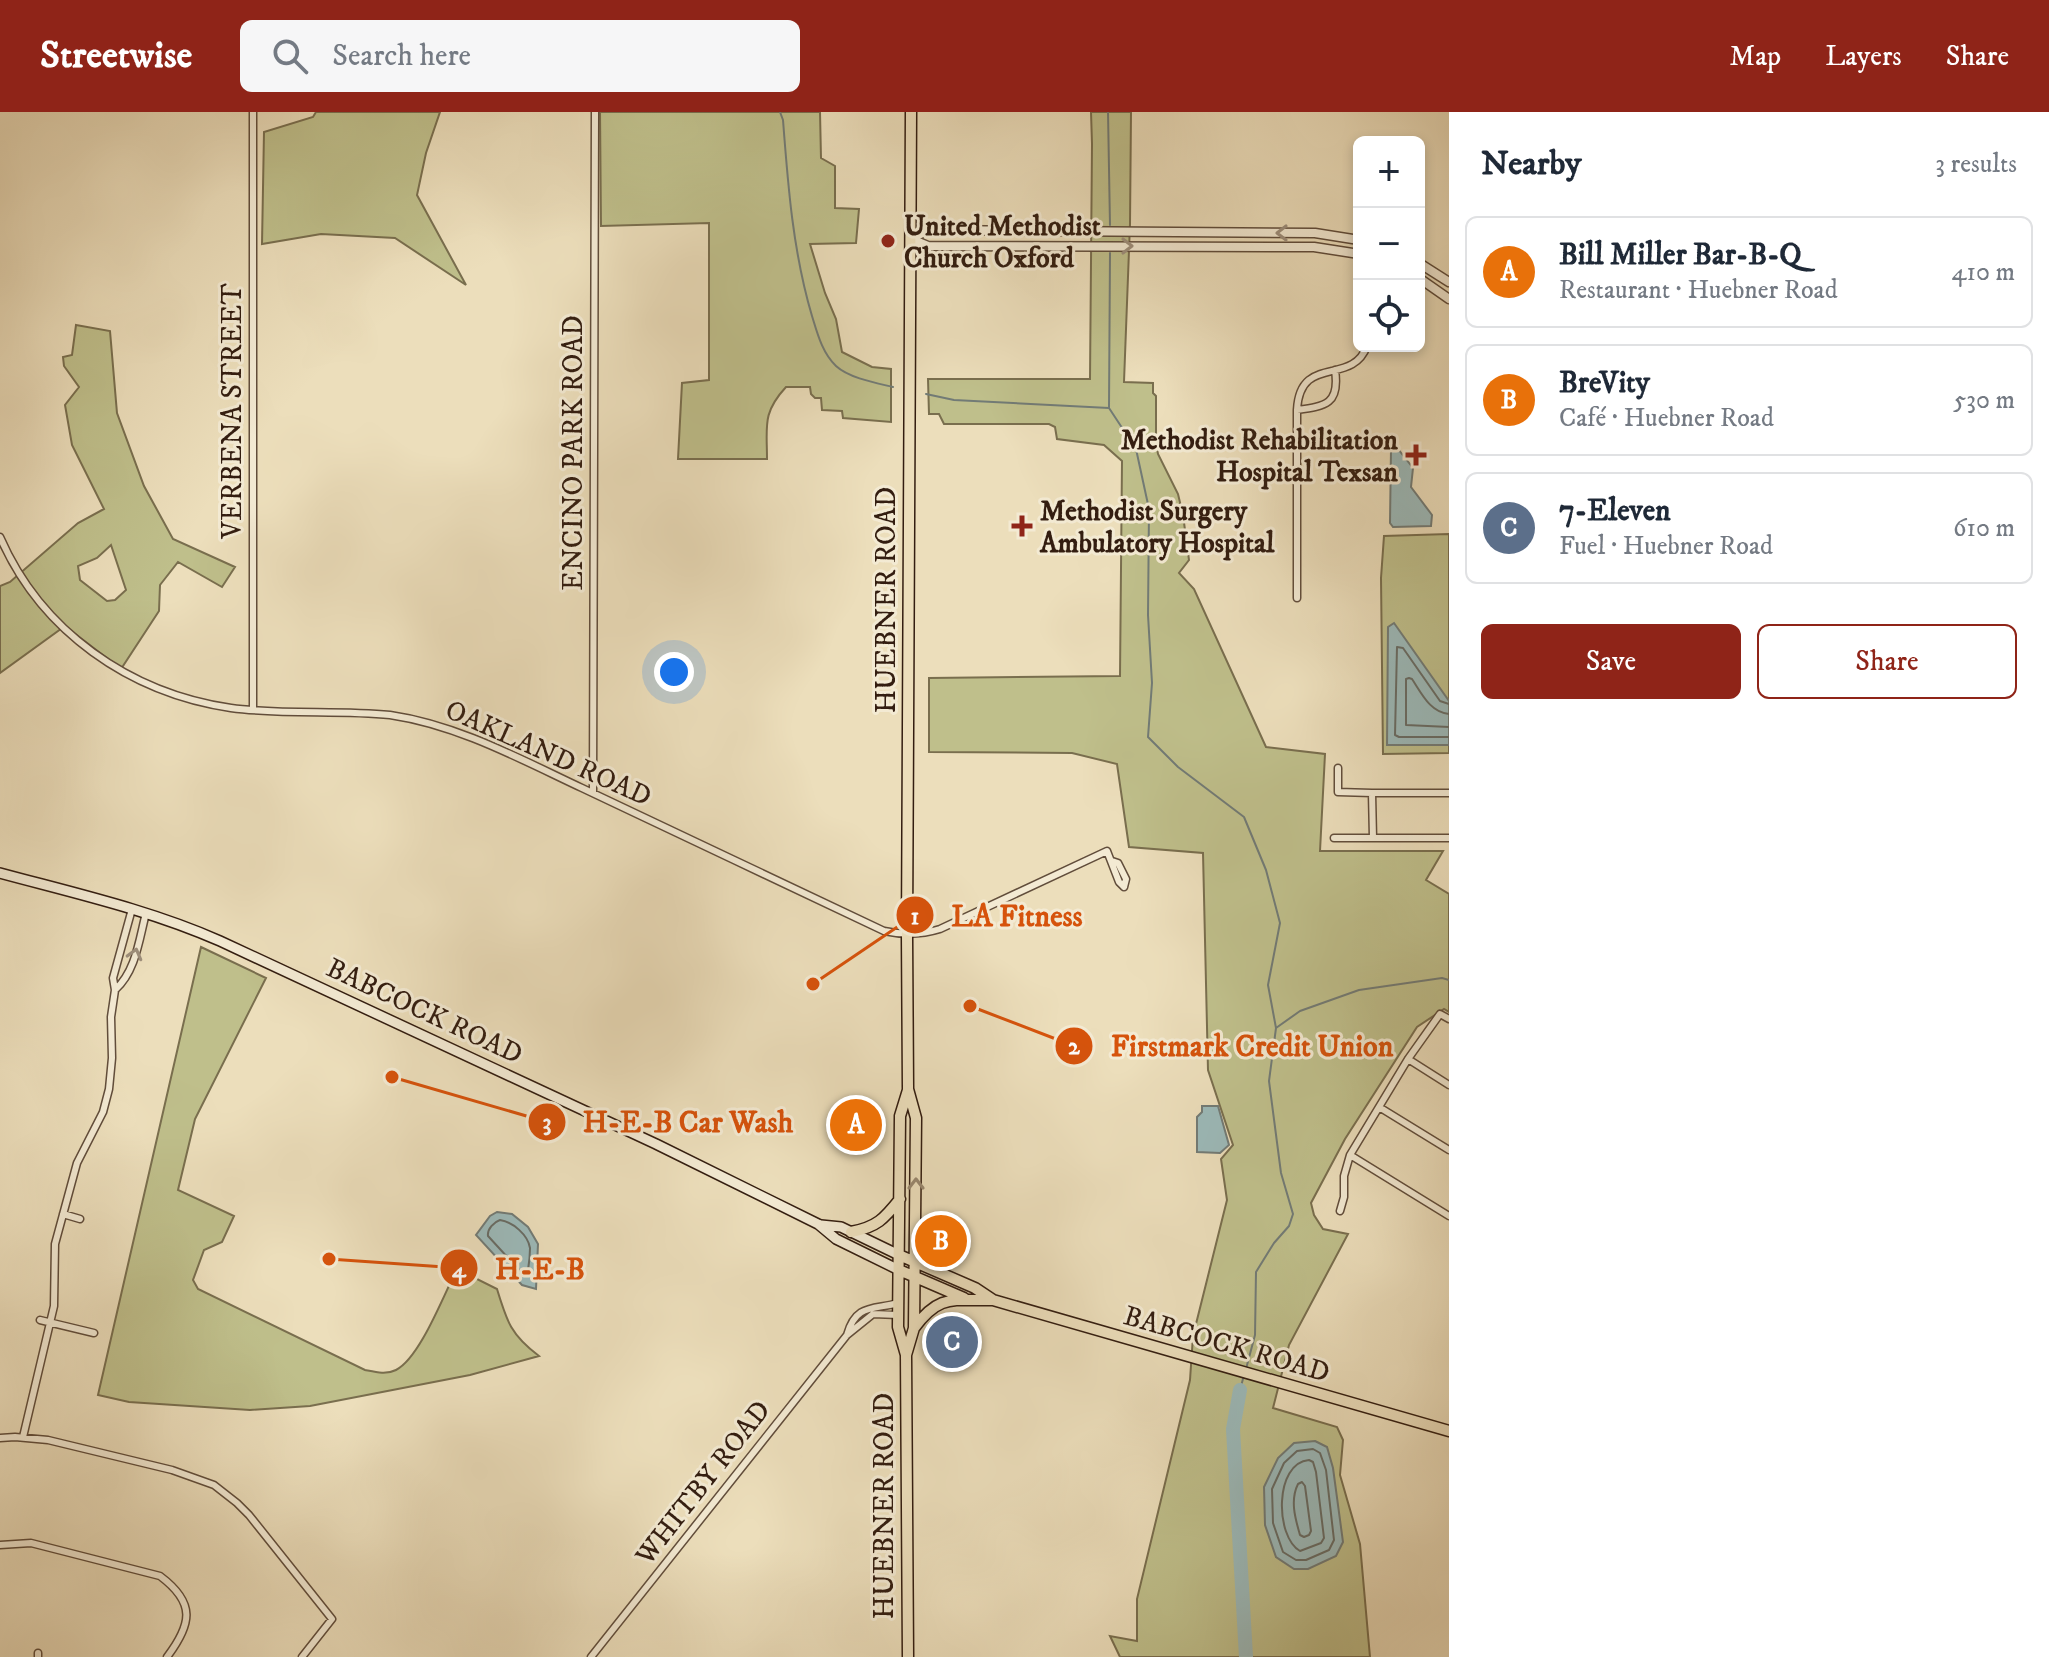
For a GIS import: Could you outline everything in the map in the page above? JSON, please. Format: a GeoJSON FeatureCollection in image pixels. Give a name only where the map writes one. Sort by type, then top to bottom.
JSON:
{"type":"FeatureCollection","features":[{"type":"Feature","properties":{"kind":"main road","name":"HUEBNER ROAD"},"geometry":{"type":"LineString","coordinates":[[906,1355],[914,1328],[916,1118],[908,1089],[907,934],[911,112]]}},
{"type":"Feature","properties":{"kind":"main road","name":"BABCOCK ROAD"},"geometry":{"type":"LineString","coordinates":[[0,873],[193,929],[656,1144],[818,1224],[836,1239],[899,1270],[970,1301],[993,1300]]}},
{"type":"Feature","properties":{"kind":"main road","name":"HUEBNER ROAD"},"geometry":{"type":"LineString","coordinates":[[908,1089],[900,1116],[898,1303],[898,1327],[906,1355],[908,1657]]}},
{"type":"Feature","properties":{"kind":"main road"},"geometry":{"type":"LineString","coordinates":[[851,1232],[879,1223],[900,1199]]}},
{"type":"Feature","properties":{"kind":"main road","name":"BABCOCK ROAD"},"geometry":{"type":"LineString","coordinates":[[818,1224],[841,1227],[975,1288],[993,1300],[1449,1431]]}},
{"type":"Feature","properties":{"kind":"main road"},"geometry":{"type":"LineString","coordinates":[[914,1328],[925,1314],[940,1303],[948,1300],[970,1301]]}},
{"type":"Feature","properties":{"kind":"street","name":"VERBENA STREET"},"geometry":{"type":"LineString","coordinates":[[253,112],[253,710]]}},
{"type":"Feature","properties":{"kind":"street","name":"ENCINO PARK ROAD"},"geometry":{"type":"LineString","coordinates":[[593,793],[595,112]]}},
{"type":"Feature","properties":{"kind":"street"},"geometry":{"type":"LineString","coordinates":[[911,239],[928,230],[1315,233],[1353,239]]}},
{"type":"Feature","properties":{"kind":"street"},"geometry":{"type":"LineString","coordinates":[[1076,232],[1079,246]]}},
{"type":"Feature","properties":{"kind":"street"},"geometry":{"type":"LineString","coordinates":[[911,239],[928,246],[1314,247],[1353,253]]}},
{"type":"Feature","properties":{"kind":"street"},"geometry":{"type":"LineString","coordinates":[[1425,267],[1449,282]]}},
{"type":"Feature","properties":{"kind":"street"},"geometry":{"type":"LineString","coordinates":[[1422,280],[1449,299]]}},
{"type":"Feature","properties":{"kind":"street"},"geometry":{"type":"LineString","coordinates":[[1297,598],[1299,394],[1306,382],[1317,374],[1354,364],[1364,352]]}},
{"type":"Feature","properties":{"kind":"street"},"geometry":{"type":"LineString","coordinates":[[1297,410],[1329,403],[1336,389],[1335,370]]}},
{"type":"Feature","properties":{"kind":"street","name":"OAKLAND ROAD"},"geometry":{"type":"LineString","coordinates":[[0,537],[15,568],[41,606],[105,661],[128,675],[173,694],[216,705],[253,710],[361,712],[412,718],[452,730],[884,931],[926,934],[1107,851],[1112,861]]}},
{"type":"Feature","properties":{"kind":"street"},"geometry":{"type":"LineString","coordinates":[[1338,768],[1338,792],[1449,793]]}},
{"type":"Feature","properties":{"kind":"street"},"geometry":{"type":"LineString","coordinates":[[1372,793],[1373,838]]}},
{"type":"Feature","properties":{"kind":"street"},"geometry":{"type":"LineString","coordinates":[[1334,838],[1449,838]]}},
{"type":"Feature","properties":{"kind":"street"},"geometry":{"type":"LineString","coordinates":[[23,1437],[51,1323],[54,1254],[63,1214],[77,1163],[103,1112],[109,1089],[115,990],[113,978],[132,909]]}},
{"type":"Feature","properties":{"kind":"street"},"geometry":{"type":"LineString","coordinates":[[115,990],[125,981],[133,965],[146,913]]}},
{"type":"Feature","properties":{"kind":"street"},"geometry":{"type":"LineString","coordinates":[[1340,1211],[1350,1155],[1408,1059],[1440,1014],[1449,1019]]}},
{"type":"Feature","properties":{"kind":"street"},"geometry":{"type":"LineString","coordinates":[[1408,1059],[1449,1085]]}},
{"type":"Feature","properties":{"kind":"street"},"geometry":{"type":"LineString","coordinates":[[1379,1107],[1449,1150]]}},
{"type":"Feature","properties":{"kind":"street"},"geometry":{"type":"LineString","coordinates":[[1350,1155],[1449,1216]]}},
{"type":"Feature","properties":{"kind":"street"},"geometry":{"type":"LineString","coordinates":[[63,1214],[80,1219]]}},
{"type":"Feature","properties":{"kind":"street","name":"WHITBY ROAD"},"geometry":{"type":"LineString","coordinates":[[847,1335],[850,1324],[865,1309],[898,1303]]}},
{"type":"Feature","properties":{"kind":"street","name":"WHITBY ROAD"},"geometry":{"type":"LineString","coordinates":[[591,1657],[847,1335],[873,1314],[898,1315]]}},
{"type":"Feature","properties":{"kind":"street"},"geometry":{"type":"LineString","coordinates":[[40,1320],[94,1333]]}},
{"type":"Feature","properties":{"kind":"street"},"geometry":{"type":"LineString","coordinates":[[0,1438],[48,1440],[172,1470],[214,1485],[249,1515],[332,1619],[302,1657]]}},
{"type":"Feature","properties":{"kind":"street"},"geometry":{"type":"LineString","coordinates":[[0,1545],[31,1543],[160,1576],[181,1599],[187,1616],[181,1639],[167,1657]]}},
{"type":"Feature","properties":{"kind":"green space"},"geometry":{"type":"Polygon","coordinates":[[[316,112],[440,112],[426,153],[417,195],[466,285],[395,238],[321,234],[262,244],[264,132],[313,117],[316,112]]]}},
{"type":"Feature","properties":{"kind":"green space"},"geometry":{"type":"Polygon","coordinates":[[[600,112],[820,112],[821,158],[835,166],[835,208],[859,209],[856,243],[810,244],[836,319],[842,352],[872,367],[891,369],[891,422],[843,418],[842,411],[822,410],[821,398],[811,394],[810,387],[786,387],[769,413],[767,459],[678,459],[682,383],[709,380],[709,223],[601,226],[600,112]]]}},
{"type":"Feature","properties":{"kind":"green space"},"geometry":{"type":"Polygon","coordinates":[[[1091,112],[1131,112],[1124,382],[1153,383],[1158,454],[1178,494],[1183,515],[1189,560],[1179,573],[1194,589],[1266,747],[1325,754],[1320,851],[1443,851],[1426,880],[1449,894],[1449,1012],[1444,1009],[1417,1027],[1345,1139],[1311,1203],[1323,1229],[1348,1234],[1289,1345],[1273,1408],[1337,1427],[1343,1440],[1340,1475],[1360,1544],[1370,1657],[1120,1657],[1110,1636],[1137,1641],[1137,1599],[1190,1380],[1193,1336],[1227,1200],[1221,1159],[1233,1145],[1208,1070],[1203,853],[1129,847],[1117,764],[1072,753],[929,752],[929,678],[1120,676],[1122,461],[1104,445],[1057,439],[1055,427],[1049,424],[944,424],[939,414],[929,414],[928,379],[1090,379],[1091,112]]]}},
{"type":"Feature","properties":{"kind":"green space"},"geometry":{"type":"Polygon","coordinates":[[[76,325],[110,331],[117,413],[144,486],[173,539],[235,567],[222,587],[178,562],[160,585],[159,611],[121,669],[65,626],[0,673],[0,586],[10,582],[78,523],[104,509],[72,445],[65,405],[79,387],[64,366],[63,357],[72,355],[76,325]],[[111,545],[97,558],[78,566],[80,580],[107,601],[115,600],[126,590],[111,545]]]}},
{"type":"Feature","properties":{"kind":"green space"},"geometry":{"type":"Polygon","coordinates":[[[1449,534],[1449,753],[1383,754],[1381,578],[1384,536],[1449,534]]]}},
{"type":"Feature","properties":{"kind":"green space"},"geometry":{"type":"Polygon","coordinates":[[[201,947],[266,978],[195,1119],[178,1190],[234,1216],[222,1242],[204,1250],[193,1280],[198,1289],[365,1370],[384,1373],[396,1370],[414,1353],[457,1269],[497,1289],[511,1327],[539,1356],[470,1375],[310,1406],[250,1410],[129,1402],[98,1395],[201,947]]]}},
{"type":"Feature","properties":{"kind":"water"},"geometry":{"type":"Polygon","coordinates":[[[1391,449],[1398,449],[1413,468],[1411,487],[1432,515],[1431,526],[1393,527],[1390,523],[1391,449]]]}},
{"type":"Feature","properties":{"kind":"water"},"geometry":{"type":"Polygon","coordinates":[[[1394,623],[1449,701],[1449,745],[1387,745],[1388,627],[1394,623]]]}},
{"type":"Feature","properties":{"kind":"water"},"geometry":{"type":"Polygon","coordinates":[[[1202,1106],[1218,1106],[1229,1145],[1220,1153],[1197,1152],[1197,1117],[1202,1112],[1202,1106]]]}},
{"type":"Feature","properties":{"kind":"water"},"geometry":{"type":"Polygon","coordinates":[[[497,1212],[512,1214],[528,1227],[538,1244],[536,1289],[522,1285],[476,1235],[490,1216],[497,1212]]]}},
{"type":"Feature","properties":{"kind":"water"},"geometry":{"type":"Polygon","coordinates":[[[1315,1441],[1327,1447],[1333,1468],[1343,1542],[1336,1556],[1308,1569],[1294,1569],[1276,1557],[1265,1525],[1264,1487],[1278,1458],[1294,1443],[1315,1441]]]}},
{"type":"Feature","properties":{"kind":"waterway"},"geometry":{"type":"LineString","coordinates":[[780,112],[796,243],[821,342],[831,361],[841,370],[863,380],[893,387]]}},
{"type":"Feature","properties":{"kind":"waterway"},"geometry":{"type":"LineString","coordinates":[[1108,112],[1110,225]]}},
{"type":"Feature","properties":{"kind":"waterway"},"geometry":{"type":"LineString","coordinates":[[1109,408],[1110,253]]}},
{"type":"Feature","properties":{"kind":"waterway"},"geometry":{"type":"LineString","coordinates":[[926,394],[954,400],[1109,408],[1136,449],[1149,509],[1148,615],[1152,683],[1148,737],[1178,767],[1244,817],[1266,870],[1280,923],[1268,985],[1276,1028],[1269,1081],[1281,1173],[1293,1214],[1289,1226],[1256,1272],[1255,1335],[1246,1369]]}},
{"type":"Feature","properties":{"kind":"waterway"},"geometry":{"type":"LineString","coordinates":[[1276,1028],[1300,1011],[1359,990],[1442,978],[1449,980]]}},
{"type":"Feature","properties":{"kind":"waterway"},"geometry":{"type":"LineString","coordinates":[[1240,1390],[1244,1375]]}},
{"type":"Feature","properties":{"kind":"waterway"},"geometry":{"type":"LineString","coordinates":[[1240,1390],[1233,1429],[1246,1657]]}},
{"type":"Feature","properties":{"kind":"place","name":"United Methodist Church Oxford"},"geometry":{"type":"Point","coordinates":[888,241]}},
{"type":"Feature","properties":{"kind":"place","name":"Methodist Rehabilitation Hospital Texsan"},"geometry":{"type":"Point","coordinates":[1416,455]}},
{"type":"Feature","properties":{"kind":"place","name":"Methodist Surgery Ambulatory Hospital"},"geometry":{"type":"Point","coordinates":[1022,526]}},
{"type":"Feature","properties":{"kind":"place","name":"LA Fitness"},"geometry":{"type":"Point","coordinates":[813,984]}},
{"type":"Feature","properties":{"kind":"place","name":"Firstmark Credit Union"},"geometry":{"type":"Point","coordinates":[970,1006]}},
{"type":"Feature","properties":{"kind":"place","name":"H-E-B Car Wash"},"geometry":{"type":"Point","coordinates":[392,1077]}},
{"type":"Feature","properties":{"kind":"place","name":"Bill Miller Bar-B-Q"},"geometry":{"type":"Point","coordinates":[856,1125]}},
{"type":"Feature","properties":{"kind":"place","name":"BreVity"},"geometry":{"type":"Point","coordinates":[941,1241]}},
{"type":"Feature","properties":{"kind":"place","name":"H-E-B"},"geometry":{"type":"Point","coordinates":[329,1259]}},
{"type":"Feature","properties":{"kind":"place","name":"7-Eleven"},"geometry":{"type":"Point","coordinates":[952,1342]}}]}
